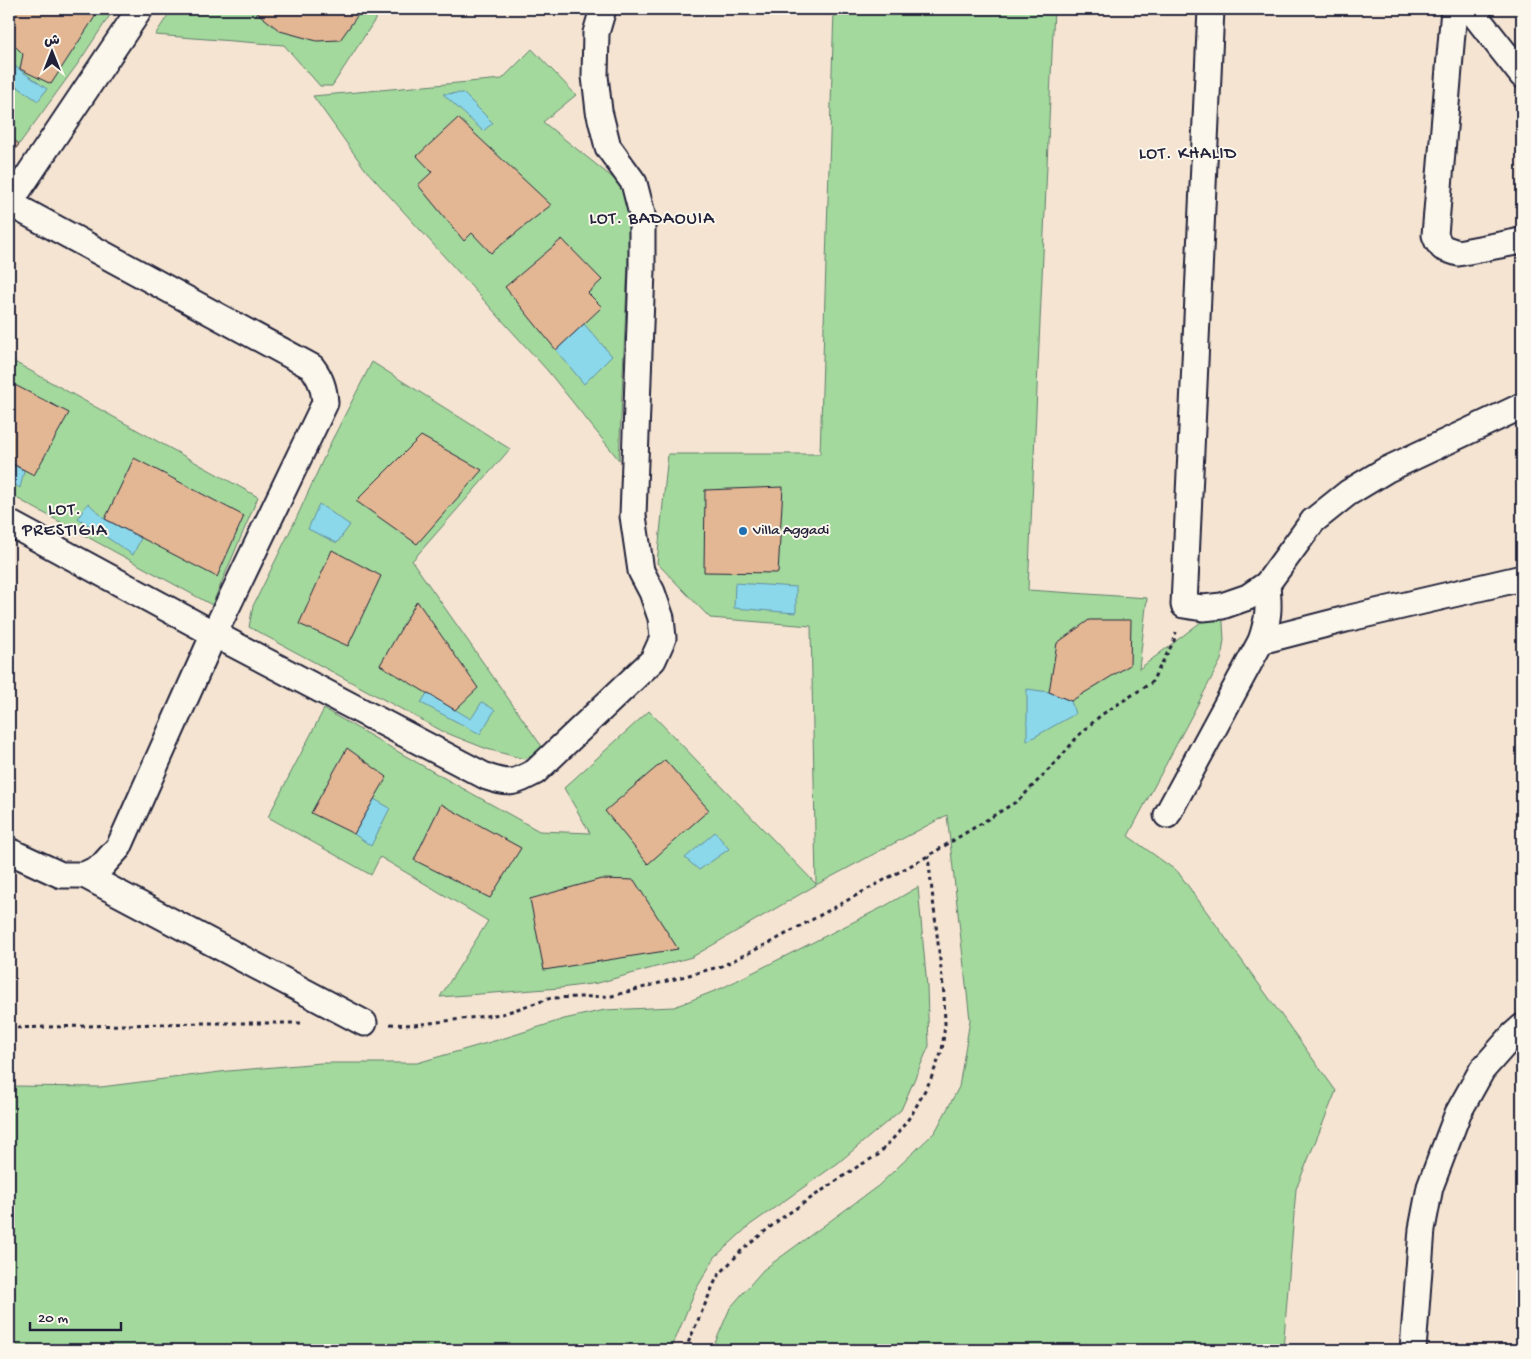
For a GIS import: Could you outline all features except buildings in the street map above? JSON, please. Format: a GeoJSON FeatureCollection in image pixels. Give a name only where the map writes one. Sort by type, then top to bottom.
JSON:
{"type":"FeatureCollection","features":[{"type":"Feature","properties":{"kind":"street"},"geometry":{"type":"LineString","coordinates":[[9,851],[61,875],[84,875],[101,867],[119,848],[214,634],[325,403],[324,389],[312,368],[9,203],[140,9]]}},
{"type":"Feature","properties":{"kind":"street"},"geometry":{"type":"LineString","coordinates":[[9,523],[214,634],[487,777],[502,783],[517,782],[535,772],[653,660],[663,638],[661,618],[642,571],[633,516],[642,270],[642,214],[634,182],[608,147],[599,111],[595,76],[596,33],[603,9]]}},
{"type":"Feature","properties":{"kind":"street"},"geometry":{"type":"LineString","coordinates":[[1211,9],[1184,605],[1203,608],[1222,606],[1248,597],[1266,584],[1313,521],[1348,493],[1386,470],[1522,406]]}},
{"type":"Feature","properties":{"kind":"street"},"geometry":{"type":"LineString","coordinates":[[1454,9],[1436,235],[1438,242],[1443,248],[1458,253],[1520,246]]}},
{"type":"Feature","properties":{"kind":"street"},"geometry":{"type":"LineString","coordinates":[[1470,9],[1522,75]]}},
{"type":"Feature","properties":{"kind":"street"},"geometry":{"type":"LineString","coordinates":[[1261,641],[1522,578]]}},
{"type":"Feature","properties":{"kind":"street"},"geometry":{"type":"LineString","coordinates":[[1167,815],[1261,641],[1267,622],[1269,606],[1266,584]]}},
{"type":"Feature","properties":{"kind":"street"},"geometry":{"type":"LineString","coordinates":[[84,875],[364,1023]]}},
{"type":"Feature","properties":{"kind":"street"},"geometry":{"type":"LineString","coordinates":[[1414,1350],[1422,1229],[1430,1187],[1458,1113],[1482,1070],[1522,1027]]}},
{"type":"Feature","properties":{"kind":"path"},"geometry":{"type":"LineString","coordinates":[[364,1023],[414,1025],[502,1014],[551,998],[612,996],[722,966],[774,940],[928,856],[1019,800],[1060,758],[1078,736],[1101,715],[1151,683],[1174,641],[1184,605]]}},
{"type":"Feature","properties":{"kind":"path"},"geometry":{"type":"LineString","coordinates":[[685,1350],[717,1277],[741,1250],[780,1219],[878,1154],[898,1133],[912,1114],[930,1081],[942,1050],[945,1024],[944,995],[928,856]]}},
{"type":"Feature","properties":{"kind":"path"},"geometry":{"type":"LineString","coordinates":[[9,1028],[202,1023],[307,1023]]}},
{"type":"Feature","properties":{"kind":"green space"},"geometry":{"type":"Polygon","coordinates":[[[9,9],[114,9],[79,62],[9,158],[9,9]]]}},
{"type":"Feature","properties":{"kind":"green space"},"geometry":{"type":"Polygon","coordinates":[[[172,9],[382,9],[332,86],[320,86],[284,45],[155,35],[172,9]]]}},
{"type":"Feature","properties":{"kind":"green space"},"geometry":{"type":"Polygon","coordinates":[[[834,9],[1054,9],[1028,590],[1147,598],[1139,669],[1222,606],[1224,640],[1221,660],[1128,836],[1178,872],[1336,1091],[1296,1189],[1283,1350],[712,1350],[730,1308],[763,1270],[878,1186],[935,1132],[959,1087],[970,1020],[947,815],[816,885],[692,957],[598,983],[560,988],[440,997],[488,921],[380,857],[371,875],[268,817],[324,709],[539,831],[590,833],[564,788],[649,711],[816,884],[811,626],[710,618],[657,563],[668,454],[820,454],[834,9]]]}},
{"type":"Feature","properties":{"kind":"green space"},"geometry":{"type":"Polygon","coordinates":[[[532,49],[576,95],[543,122],[618,182],[629,203],[630,218],[619,460],[547,370],[365,169],[313,96],[502,79],[532,49]]]}},
{"type":"Feature","properties":{"kind":"green space"},"geometry":{"type":"Polygon","coordinates":[[[9,359],[258,497],[212,605],[9,494],[9,359]]]}},
{"type":"Feature","properties":{"kind":"green space"},"geometry":{"type":"Polygon","coordinates":[[[372,362],[510,449],[412,561],[545,751],[524,759],[487,749],[444,732],[249,627],[253,606],[331,442],[372,362]]]}},
{"type":"Feature","properties":{"kind":"green space"},"geometry":{"type":"Polygon","coordinates":[[[918,887],[927,987],[929,1046],[901,1110],[838,1163],[750,1225],[715,1257],[695,1291],[671,1350],[9,1350],[9,1086],[101,1087],[228,1071],[321,1063],[417,1063],[564,1019],[605,1010],[674,1007],[722,988],[885,906],[918,887]]]}},
{"type":"Feature","properties":{"kind":"water"},"geometry":{"type":"Polygon","coordinates":[[[9,62],[47,89],[38,101],[9,81],[9,62]]]}},
{"type":"Feature","properties":{"kind":"water"},"geometry":{"type":"Polygon","coordinates":[[[463,93],[493,123],[483,131],[443,94],[463,93]]]}},
{"type":"Feature","properties":{"kind":"water"},"geometry":{"type":"Polygon","coordinates":[[[584,324],[612,356],[584,384],[556,350],[584,324]]]}},
{"type":"Feature","properties":{"kind":"water"},"geometry":{"type":"Polygon","coordinates":[[[9,462],[24,471],[20,488],[9,481],[9,462]]]}},
{"type":"Feature","properties":{"kind":"water"},"geometry":{"type":"Polygon","coordinates":[[[88,503],[105,519],[141,538],[133,555],[78,518],[88,503]]]}},
{"type":"Feature","properties":{"kind":"water"},"geometry":{"type":"Polygon","coordinates":[[[319,504],[350,525],[337,543],[308,529],[319,504]]]}},
{"type":"Feature","properties":{"kind":"water"},"geometry":{"type":"Polygon","coordinates":[[[735,583],[796,587],[796,613],[734,608],[735,583]]]}},
{"type":"Feature","properties":{"kind":"water"},"geometry":{"type":"Polygon","coordinates":[[[1027,689],[1049,692],[1071,701],[1075,714],[1027,741],[1027,689]]]}},
{"type":"Feature","properties":{"kind":"water"},"geometry":{"type":"Polygon","coordinates":[[[427,693],[471,719],[482,702],[495,710],[480,734],[421,703],[427,693]]]}},
{"type":"Feature","properties":{"kind":"water"},"geometry":{"type":"Polygon","coordinates":[[[374,799],[390,808],[371,846],[354,834],[374,799]]]}},
{"type":"Feature","properties":{"kind":"water"},"geometry":{"type":"Polygon","coordinates":[[[715,832],[729,849],[699,870],[685,858],[715,832]]]}},
{"type":"Feature","properties":{"kind":"place","name":"Villa Aggadi"},"geometry":{"type":"Point","coordinates":[743,531]}},
{"type":"Feature","properties":{"kind":"district","name":"LOT. KHALID"},"geometry":{"type":"Point","coordinates":[1188,154]}},
{"type":"Feature","properties":{"kind":"district","name":"LOT. BADAOUIA"},"geometry":{"type":"Point","coordinates":[652,219]}},
{"type":"Feature","properties":{"kind":"district","name":"LOT. PRESTIGIA"},"geometry":{"type":"Point","coordinates":[65,520]}}]}
